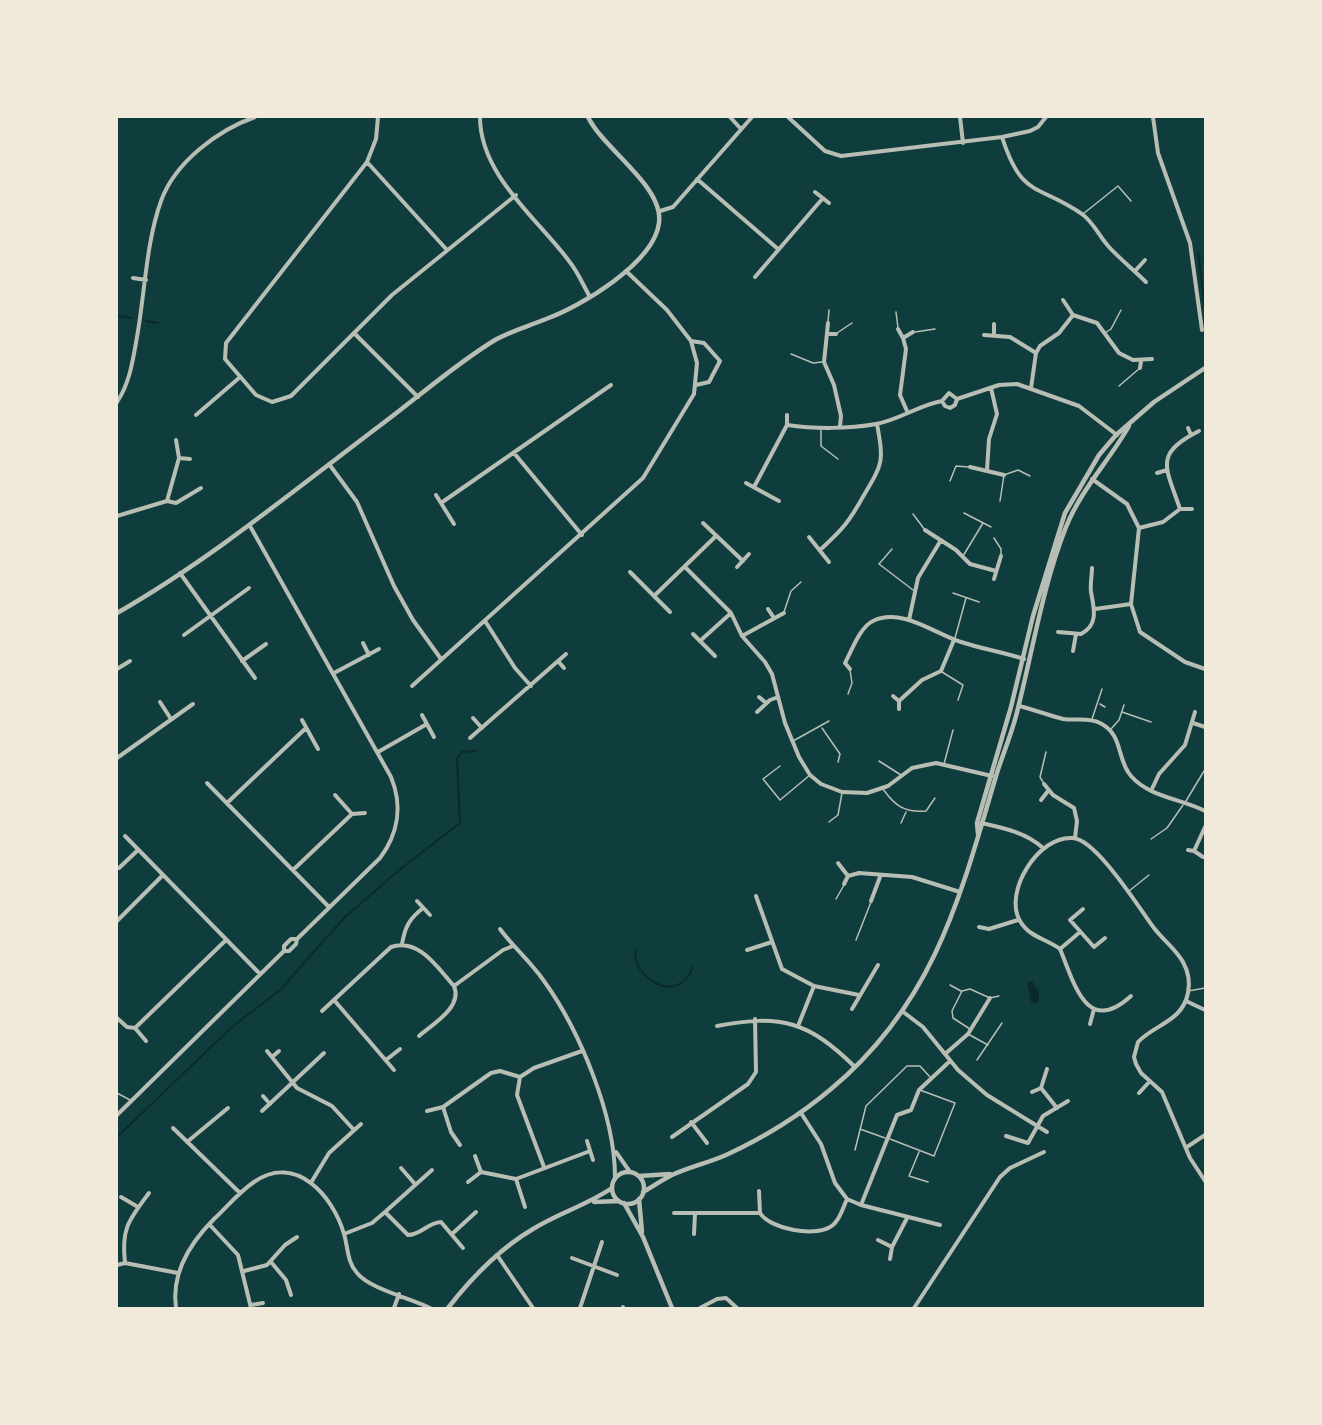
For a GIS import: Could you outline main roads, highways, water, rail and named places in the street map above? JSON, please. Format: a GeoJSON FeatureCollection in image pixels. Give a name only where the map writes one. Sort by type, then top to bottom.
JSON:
{"type":"FeatureCollection","features":[{"type":"Feature","properties":{"kind":"water"},"geometry":{"type":"Polygon","coordinates":[[[1027,981],[1032,981],[1039,992],[1039,1002],[1036,1004],[1031,1002],[1027,981]]]}},
{"type":"Feature","properties":{"kind":"waterway"},"geometry":{"type":"LineString","coordinates":[[1198,252],[1205,310]]}},
{"type":"Feature","properties":{"kind":"waterway"},"geometry":{"type":"LineString","coordinates":[[119,316],[131,318]]}},
{"type":"Feature","properties":{"kind":"waterway"},"geometry":{"type":"LineString","coordinates":[[146,321],[158,323]]}},
{"type":"Feature","properties":{"kind":"waterway"},"geometry":{"type":"LineString","coordinates":[[117,1137],[232,1027],[280,990],[344,918],[398,871],[460,823],[457,759],[461,752],[476,751]]}},
{"type":"Feature","properties":{"kind":"waterway"},"geometry":{"type":"LineString","coordinates":[[636,950],[636,959],[640,969],[656,983],[666,986],[676,985],[686,979],[693,967]]}}]}
